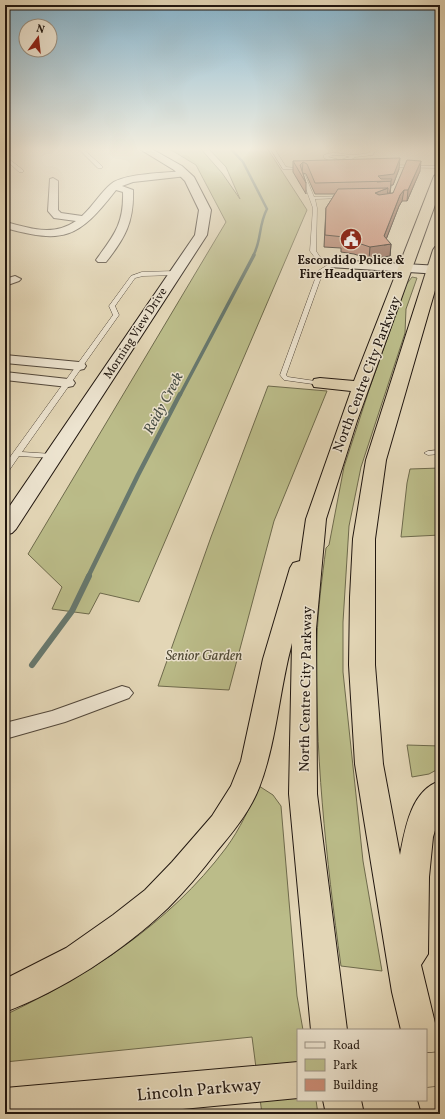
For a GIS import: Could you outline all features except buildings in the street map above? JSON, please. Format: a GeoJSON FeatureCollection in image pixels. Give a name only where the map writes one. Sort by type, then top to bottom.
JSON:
{"type":"FeatureCollection","features":[{"type":"Feature","properties":{"kind":"highway","name":"North Centre City Parkway"},"geometry":{"type":"LineString","coordinates":[[419,1029],[409,992],[369,764],[362,665],[362,597],[364,539],[376,460],[430,264],[437,200]]}},
{"type":"Feature","properties":{"kind":"highway","name":"North Centre City Parkway"},"geometry":{"type":"LineString","coordinates":[[329,1029],[303,794],[304,629],[316,519],[333,461],[361,387],[430,264]]}},
{"type":"Feature","properties":{"kind":"highway"},"geometry":{"type":"LineString","coordinates":[[320,383],[361,387]]}},
{"type":"Feature","properties":{"kind":"highway"},"geometry":{"type":"LineString","coordinates":[[5,996],[78,960],[124,925],[156,899],[183,871],[222,824],[244,790],[255,761],[275,659],[316,519]]}},
{"type":"Feature","properties":{"kind":"highway"},"geometry":{"type":"LineString","coordinates":[[409,992],[415,859],[421,827],[430,802],[440,792]]}},
{"type":"Feature","properties":{"kind":"highway"},"geometry":{"type":"LineString","coordinates":[[427,1041],[440,1039]]}},
{"type":"Feature","properties":{"kind":"highway"},"geometry":{"type":"LineString","coordinates":[[427,1062],[440,1112]]}},
{"type":"Feature","properties":{"kind":"highway"},"geometry":{"type":"LineString","coordinates":[[427,1070],[440,1069]]}},
{"type":"Feature","properties":{"kind":"highway","name":"Lincoln Parkway"},"geometry":{"type":"LineString","coordinates":[[5,1107],[291,1079]]}},
{"type":"Feature","properties":{"kind":"highway"},"geometry":{"type":"LineString","coordinates":[[342,1101],[345,1114]]}},
{"type":"Feature","properties":{"kind":"street"},"geometry":{"type":"LineString","coordinates":[[53,200],[53,211],[58,216],[85,219]]}},
{"type":"Feature","properties":{"kind":"street"},"geometry":{"type":"LineString","coordinates":[[5,225],[35,233],[63,233],[85,219],[103,200]]}},
{"type":"Feature","properties":{"kind":"street"},"geometry":{"type":"LineString","coordinates":[[102,260],[118,242],[127,221],[128,200]]}},
{"type":"Feature","properties":{"kind":"street","name":"Morning View Drive"},"geometry":{"type":"LineString","coordinates":[[5,529],[174,273],[201,235],[205,210],[200,200]]}},
{"type":"Feature","properties":{"kind":"street"},"geometry":{"type":"LineString","coordinates":[[334,264],[430,264]]}},
{"type":"Feature","properties":{"kind":"street"},"geometry":{"type":"LineString","coordinates":[[5,359],[79,366]]}},
{"type":"Feature","properties":{"kind":"street"},"geometry":{"type":"LineString","coordinates":[[5,376],[68,383]]}},
{"type":"Feature","properties":{"kind":"street"},"geometry":{"type":"LineString","coordinates":[[5,731],[57,716],[122,693]]}},
{"type":"Feature","properties":{"kind":"lane"},"geometry":{"type":"LineString","coordinates":[[313,200],[315,208],[313,251],[318,258],[334,264]]}},
{"type":"Feature","properties":{"kind":"lane"},"geometry":{"type":"LineString","coordinates":[[320,383],[296,382],[286,379],[283,375],[321,271],[334,264]]}},
{"type":"Feature","properties":{"kind":"lane"},"geometry":{"type":"LineString","coordinates":[[5,470],[116,315],[112,306],[132,277],[142,274],[174,273]]}},
{"type":"Feature","properties":{"kind":"lane"},"geometry":{"type":"LineString","coordinates":[[428,452],[440,452]]}},
{"type":"Feature","properties":{"kind":"lane"},"geometry":{"type":"LineString","coordinates":[[16,454],[53,456]]}},
{"type":"Feature","properties":{"kind":"green space"},"geometry":{"type":"Polygon","coordinates":[[[215,200],[301,200],[307,210],[139,602],[100,593],[89,614],[52,609],[62,587],[28,554],[226,222],[215,200]]]}},
{"type":"Feature","properties":{"kind":"green space"},"geometry":{"type":"Polygon","coordinates":[[[412,277],[417,278],[406,309],[405,333],[361,467],[349,526],[343,622],[343,672],[363,861],[382,971],[341,966],[330,885],[322,803],[317,721],[317,639],[319,604],[326,548],[329,545],[344,467],[406,285],[412,277]]]}},
{"type":"Feature","properties":{"kind":"green space","name":"Senior Garden"},"geometry":{"type":"Polygon","coordinates":[[[268,386],[327,391],[274,521],[229,690],[158,686],[211,537],[268,386]]]}},
{"type":"Feature","properties":{"kind":"green space"},"geometry":{"type":"Polygon","coordinates":[[[440,468],[440,535],[401,537],[410,469],[440,468]]]}},
{"type":"Feature","properties":{"kind":"green space"},"geometry":{"type":"Polygon","coordinates":[[[407,745],[440,746],[440,768],[429,774],[412,777],[407,745]]]}},
{"type":"Feature","properties":{"kind":"green space"},"geometry":{"type":"Polygon","coordinates":[[[259,786],[273,795],[281,806],[297,996],[303,1029],[297,1029],[297,1101],[316,1101],[318,1114],[262,1114],[252,1037],[5,1062],[5,1015],[67,983],[97,965],[153,924],[179,901],[204,875],[231,841],[259,786]]]}},
{"type":"Feature","properties":{"kind":"waterway","name":"Reidy Creek"},"geometry":{"type":"LineString","coordinates":[[253,256],[258,244],[262,221],[267,209],[263,200]]}},
{"type":"Feature","properties":{"kind":"waterway","name":"Reidy Creek"},"geometry":{"type":"LineString","coordinates":[[180,395],[254,255]]}},
{"type":"Feature","properties":{"kind":"waterway","name":"Reidy Creek"},"geometry":{"type":"LineString","coordinates":[[88,577],[180,394]]}},
{"type":"Feature","properties":{"kind":"waterway","name":"Reidy Creek"},"geometry":{"type":"LineString","coordinates":[[32,665],[72,611],[89,576]]}},
{"type":"Feature","properties":{"kind":"place","name":"Escondido Police & Fire Headquarters"},"geometry":{"type":"Point","coordinates":[351,239]}}]}
